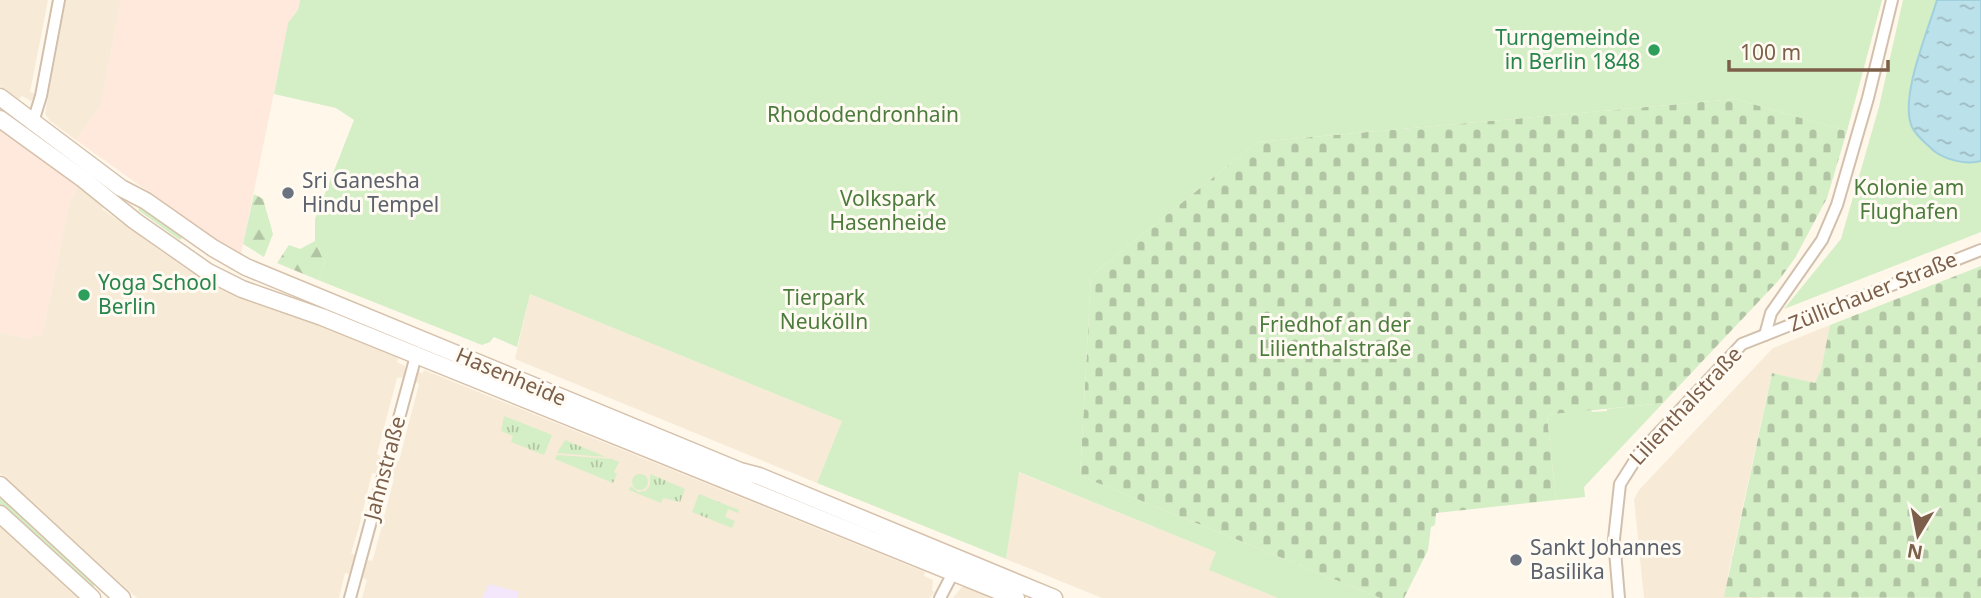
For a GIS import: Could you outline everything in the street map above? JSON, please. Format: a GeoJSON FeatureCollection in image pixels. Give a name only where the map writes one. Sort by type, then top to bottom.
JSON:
{"type":"FeatureCollection","features":[{"type":"Feature","properties":{"kind":"main road","name":"Hasenheide"},"geometry":{"type":"LineString","coordinates":[[0,97],[29,130],[177,251],[211,274],[242,289],[375,338],[902,552],[957,566],[1054,598]]}},
{"type":"Feature","properties":{"kind":"main road","name":"Hasenheide"},"geometry":{"type":"LineString","coordinates":[[0,119],[29,130],[146,201],[201,240],[246,267],[586,408],[909,537],[1008,597]]}},
{"type":"Feature","properties":{"kind":"main road"},"geometry":{"type":"LineString","coordinates":[[177,251],[193,248],[201,240]]}},
{"type":"Feature","properties":{"kind":"main road"},"geometry":{"type":"LineString","coordinates":[[375,338],[381,323]]}},
{"type":"Feature","properties":{"kind":"main road"},"geometry":{"type":"LineString","coordinates":[[0,485],[122,598]]}},
{"type":"Feature","properties":{"kind":"main road"},"geometry":{"type":"LineString","coordinates":[[0,514],[93,598],[107,584]]}},
{"type":"Feature","properties":{"kind":"main road"},"geometry":{"type":"LineString","coordinates":[[902,552],[909,537]]}},
{"type":"Feature","properties":{"kind":"street"},"geometry":{"type":"LineString","coordinates":[[29,130],[41,96],[59,0]]}},
{"type":"Feature","properties":{"kind":"street","name":"Lilienthalstraße"},"geometry":{"type":"LineString","coordinates":[[1619,598],[1614,520],[1620,484],[1627,469],[1742,344],[1765,335],[1771,313],[1822,240],[1837,205],[1868,98],[1892,0]]}},
{"type":"Feature","properties":{"kind":"street","name":"Züllichauer Straße"},"geometry":{"type":"LineString","coordinates":[[1765,335],[1981,250]]}},
{"type":"Feature","properties":{"kind":"street","name":"Jahnstraße"},"geometry":{"type":"LineString","coordinates":[[351,598],[422,339]]}},
{"type":"Feature","properties":{"kind":"street"},"geometry":{"type":"LineString","coordinates":[[940,598],[957,566]]}},
{"type":"Feature","properties":{"kind":"shaded area"},"geometry":{"type":"Polygon","coordinates":[[[0,0],[48,0],[30,92],[36,96],[31,101],[22,96],[19,99],[0,86],[0,0]]]}},
{"type":"Feature","properties":{"kind":"shaded area"},"geometry":{"type":"Polygon","coordinates":[[[66,0],[121,0],[101,106],[76,140],[50,121],[45,114],[66,0]]]}},
{"type":"Feature","properties":{"kind":"shaded area"},"geometry":{"type":"Polygon","coordinates":[[[121,0],[300,0],[298,10],[288,24],[241,254],[205,232],[76,140],[101,106],[121,0]]]}},
{"type":"Feature","properties":{"kind":"shaded area"},"geometry":{"type":"Polygon","coordinates":[[[0,131],[78,186],[69,205],[42,335],[36,334],[31,339],[0,332],[0,131]]]}},
{"type":"Feature","properties":{"kind":"shaded area"},"geometry":{"type":"Polygon","coordinates":[[[78,186],[105,205],[102,209],[126,226],[127,221],[142,232],[140,236],[171,258],[174,255],[177,257],[175,261],[188,270],[189,265],[240,294],[398,358],[397,362],[405,366],[404,377],[397,378],[377,454],[384,458],[379,474],[372,473],[351,553],[356,555],[351,575],[345,573],[339,598],[137,598],[0,473],[0,332],[31,339],[36,334],[42,335],[69,205],[78,186]]]}},
{"type":"Feature","properties":{"kind":"shaded area"},"geometry":{"type":"Polygon","coordinates":[[[530,294],[842,421],[817,483],[515,359],[530,294]]]}},
{"type":"Feature","properties":{"kind":"shaded area"},"geometry":{"type":"Polygon","coordinates":[[[1830,325],[1821,370],[1815,383],[1772,373],[1771,376],[1728,575],[1762,598],[1644,598],[1634,499],[1639,490],[1773,348],[1830,325]]]}},
{"type":"Feature","properties":{"kind":"shaded area"},"geometry":{"type":"Polygon","coordinates":[[[424,370],[925,572],[924,576],[933,580],[934,592],[930,598],[362,598],[367,580],[360,576],[366,560],[372,561],[374,556],[394,479],[388,477],[392,459],[399,461],[419,384],[413,380],[418,372],[423,373],[424,370]]]}},
{"type":"Feature","properties":{"kind":"shaded area"},"geometry":{"type":"Polygon","coordinates":[[[1018,472],[1216,552],[1210,570],[1278,598],[1102,598],[1006,559],[1018,472]]]}},
{"type":"Feature","properties":{"kind":"shaded area"},"geometry":{"type":"Polygon","coordinates":[[[0,525],[43,564],[80,598],[0,598],[0,525]]]}},
{"type":"Feature","properties":{"kind":"shaded area"},"geometry":{"type":"Polygon","coordinates":[[[489,584],[519,592],[517,598],[482,598],[489,584]]]}},
{"type":"Feature","properties":{"kind":"shaded area"},"geometry":{"type":"Polygon","coordinates":[[[965,586],[988,595],[989,598],[953,598],[965,586]]]}},
{"type":"Feature","properties":{"kind":"green space","name":"Volkspark Hasenheide"},"geometry":{"type":"Polygon","coordinates":[[[300,0],[1882,0],[1847,131],[1735,99],[1257,142],[1091,276],[1080,476],[1380,598],[1278,598],[1209,570],[1216,552],[1019,472],[1006,559],[817,483],[842,421],[530,294],[517,347],[494,337],[482,345],[318,280],[325,263],[315,241],[315,219],[354,120],[336,108],[274,94],[288,23],[298,10],[300,0]]]}},
{"type":"Feature","properties":{"kind":"green space","name":"Kolonie am Flughafen"},"geometry":{"type":"Polygon","coordinates":[[[1903,0],[1937,0],[1908,101],[1955,160],[1981,161],[1981,232],[1784,309],[1841,239],[1879,107],[1903,0]]]}},
{"type":"Feature","properties":{"kind":"green space","name":"Friedhof an der Lilienthalstraße"},"geometry":{"type":"Polygon","coordinates":[[[1735,99],[1847,131],[1827,198],[1795,258],[1779,280],[1663,403],[1547,415],[1556,500],[1436,513],[1428,550],[1404,598],[1380,598],[1080,476],[1091,276],[1257,142],[1735,99]]]}},
{"type":"Feature","properties":{"kind":"green space"},"geometry":{"type":"Polygon","coordinates":[[[254,194],[263,199],[273,234],[264,257],[243,244],[254,194]]]}},
{"type":"Feature","properties":{"kind":"green space"},"geometry":{"type":"Polygon","coordinates":[[[141,206],[183,236],[180,240],[138,210],[141,206]]]}},
{"type":"Feature","properties":{"kind":"green space"},"geometry":{"type":"Polygon","coordinates":[[[315,241],[325,263],[318,280],[277,263],[289,245],[300,249],[315,241]]]}},
{"type":"Feature","properties":{"kind":"green space"},"geometry":{"type":"Polygon","coordinates":[[[1981,266],[1981,598],[1724,597],[1772,373],[1815,383],[1821,370],[1830,325],[1981,266]]]}},
{"type":"Feature","properties":{"kind":"green space"},"geometry":{"type":"Polygon","coordinates":[[[1663,403],[1584,487],[1585,497],[1556,500],[1547,415],[1607,411],[1663,403]]]}},
{"type":"Feature","properties":{"kind":"green space"},"geometry":{"type":"Polygon","coordinates":[[[504,416],[552,435],[544,455],[511,442],[513,436],[501,431],[504,416]]]}},
{"type":"Feature","properties":{"kind":"green space"},"geometry":{"type":"Polygon","coordinates":[[[565,440],[606,457],[557,453],[565,440]]]}},
{"type":"Feature","properties":{"kind":"green space"},"geometry":{"type":"Polygon","coordinates":[[[557,455],[612,459],[619,462],[614,472],[617,474],[613,483],[555,459],[557,455]]]}},
{"type":"Feature","properties":{"kind":"green space"},"geometry":{"type":"Polygon","coordinates":[[[640,474],[646,476],[646,488],[640,490],[634,488],[632,482],[634,476],[640,474]]]}},
{"type":"Feature","properties":{"kind":"green space"},"geometry":{"type":"Polygon","coordinates":[[[650,474],[685,489],[680,502],[663,498],[661,503],[629,490],[631,486],[638,492],[646,491],[650,485],[650,474]]]}},
{"type":"Feature","properties":{"kind":"green space"},"geometry":{"type":"Polygon","coordinates":[[[0,493],[96,583],[93,587],[0,505],[0,493]]]}},
{"type":"Feature","properties":{"kind":"green space"},"geometry":{"type":"Polygon","coordinates":[[[699,494],[739,510],[738,513],[728,509],[725,517],[735,521],[732,528],[692,512],[699,494]]]}},
{"type":"Feature","properties":{"kind":"water"},"geometry":{"type":"Polygon","coordinates":[[[1937,0],[1981,0],[1981,161],[1963,162],[1944,157],[1925,143],[1912,127],[1909,99],[1912,82],[1937,0]]]}},
{"type":"Feature","properties":{"kind":"place","name":"Turngemeinde in Berlin 1848"},"geometry":{"type":"Point","coordinates":[1654,50]}},
{"type":"Feature","properties":{"kind":"place","name":"Sri Ganesha Hindu Tempel"},"geometry":{"type":"Point","coordinates":[288,193]}},
{"type":"Feature","properties":{"kind":"place","name":"Yoga School Berlin"},"geometry":{"type":"Point","coordinates":[84,295]}},
{"type":"Feature","properties":{"kind":"place","name":"Sankt Johannes Basilika"},"geometry":{"type":"Point","coordinates":[1516,560]}},
{"type":"Feature","properties":{"kind":"park label","name":"Rhododendronhain"},"geometry":{"type":"Point","coordinates":[863,115]}},
{"type":"Feature","properties":{"kind":"park label","name":"Tierpark Neukölln"},"geometry":{"type":"Point","coordinates":[824,310]}}]}
